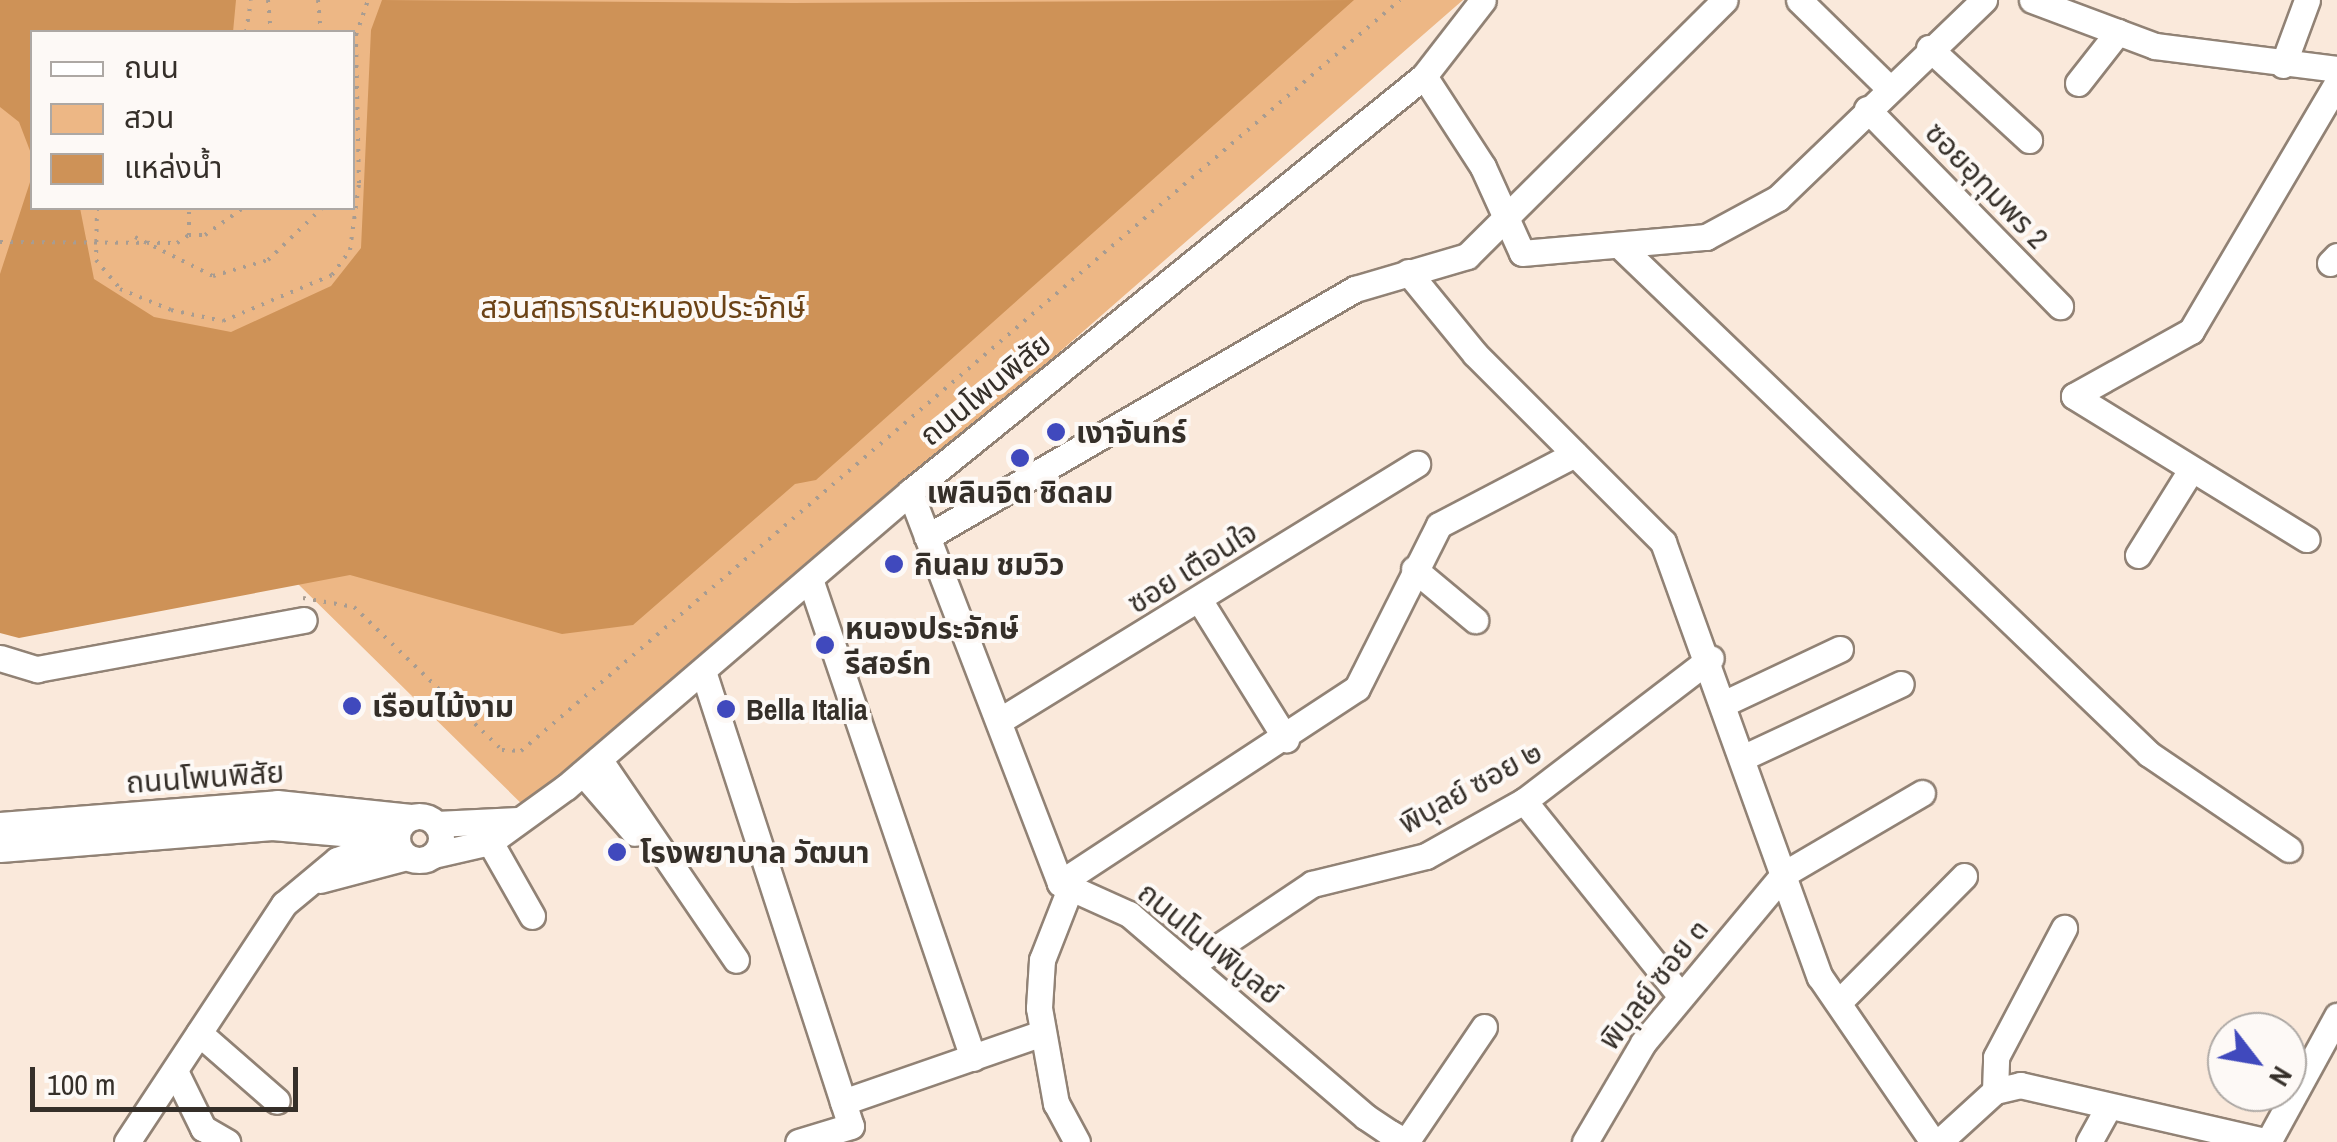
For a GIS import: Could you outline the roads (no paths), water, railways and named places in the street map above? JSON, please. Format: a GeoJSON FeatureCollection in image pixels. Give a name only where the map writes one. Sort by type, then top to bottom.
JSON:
{"type":"FeatureCollection","features":[{"type":"Feature","properties":{"kind":"street","name":"ถนนโพนพิสัย"},"geometry":{"type":"LineString","coordinates":[[0,850],[272,827],[342,832],[412,850],[490,842],[591,766],[910,492],[1424,76],[1483,0]]}},
{"type":"Feature","properties":{"kind":"street"},"geometry":{"type":"LineString","coordinates":[[928,537],[1355,289],[1468,256],[1506,224],[1724,0]]}},
{"type":"Feature","properties":{"kind":"street"},"geometry":{"type":"LineString","coordinates":[[1799,0],[1888,88]]}},
{"type":"Feature","properties":{"kind":"street"},"geometry":{"type":"LineString","coordinates":[[1424,76],[1483,167],[1522,253],[1620,246],[1742,224],[1984,0]]}},
{"type":"Feature","properties":{"kind":"street"},"geometry":{"type":"LineString","coordinates":[[2032,0],[2118,32],[2283,66],[2337,69]]}},
{"type":"Feature","properties":{"kind":"street"},"geometry":{"type":"LineString","coordinates":[[2283,66],[2307,0]]}},
{"type":"Feature","properties":{"kind":"street"},"geometry":{"type":"LineString","coordinates":[[2078,83],[2118,32]]}},
{"type":"Feature","properties":{"kind":"street"},"geometry":{"type":"LineString","coordinates":[[1929,48],[2029,140]]}},
{"type":"Feature","properties":{"kind":"street"},"geometry":{"type":"LineString","coordinates":[[2306,539],[2074,396],[2191,332],[2337,83]]}},
{"type":"Feature","properties":{"kind":"street","name":"ซอยอุทุมพร 2"},"geometry":{"type":"LineString","coordinates":[[1868,109],[2060,306]]}},
{"type":"Feature","properties":{"kind":"street"},"geometry":{"type":"LineString","coordinates":[[1620,246],[2149,754],[2290,850]]}},
{"type":"Feature","properties":{"kind":"street"},"geometry":{"type":"LineString","coordinates":[[1408,272],[1575,454],[1664,542],[1712,658],[1742,758],[1820,977],[1936,1142],[1995,1091],[2020,1086],[2268,1142],[2337,1016]]}},
{"type":"Feature","properties":{"kind":"street"},"geometry":{"type":"LineString","coordinates":[[1077,1142],[1056,1103],[1042,1032],[1042,960],[1065,887],[1357,688],[1439,524],[1575,454]]}},
{"type":"Feature","properties":{"kind":"street","name":"ซอย เตือนใจ"},"geometry":{"type":"LineString","coordinates":[[999,721],[1200,601],[1417,464]]}},
{"type":"Feature","properties":{"kind":"street"},"geometry":{"type":"LineString","coordinates":[[2138,555],[2191,470]]}},
{"type":"Feature","properties":{"kind":"street"},"geometry":{"type":"LineString","coordinates":[[910,492],[1065,887]]}},
{"type":"Feature","properties":{"kind":"street"},"geometry":{"type":"LineString","coordinates":[[1414,569],[1475,620]]}},
{"type":"Feature","properties":{"kind":"street"},"geometry":{"type":"LineString","coordinates":[[810,579],[973,1058]]}},
{"type":"Feature","properties":{"kind":"street"},"geometry":{"type":"LineString","coordinates":[[1200,601],[1286,739]]}},
{"type":"Feature","properties":{"kind":"street"},"geometry":{"type":"LineString","coordinates":[[0,658],[37,670],[298,610]]}},
{"type":"Feature","properties":{"kind":"street"},"geometry":{"type":"LineString","coordinates":[[1725,703],[1840,650]]}},
{"type":"Feature","properties":{"kind":"street","name":"พิบุลย์ ซอย ๒"},"geometry":{"type":"LineString","coordinates":[[1190,966],[1312,884],[1426,856],[1524,801],[1712,658]]}},
{"type":"Feature","properties":{"kind":"street"},"geometry":{"type":"LineString","coordinates":[[702,671],[843,1102],[848,1130],[798,1142]]}},
{"type":"Feature","properties":{"kind":"street"},"geometry":{"type":"LineString","coordinates":[[1742,758],[1901,684]]}},
{"type":"Feature","properties":{"kind":"street"},"geometry":{"type":"LineString","coordinates":[[591,766],[635,833]]}},
{"type":"Feature","properties":{"kind":"street"},"geometry":{"type":"LineString","coordinates":[[591,766],[736,960]]}},
{"type":"Feature","properties":{"kind":"street","name":"พิบุลย์ ซอย ๓"},"geometry":{"type":"LineString","coordinates":[[1585,1142],[1680,995],[1784,874],[1922,793]]}},
{"type":"Feature","properties":{"kind":"street"},"geometry":{"type":"LineString","coordinates":[[1524,801],[1680,995]]}},
{"type":"Feature","properties":{"kind":"street","name":"ถนนโพนพิสัย"},"geometry":{"type":"LineString","coordinates":[[0,825],[277,804],[424,820],[518,820]]}},
{"type":"Feature","properties":{"kind":"street"},"geometry":{"type":"LineString","coordinates":[[412,850],[424,820]]}},
{"type":"Feature","properties":{"kind":"street"},"geometry":{"type":"LineString","coordinates":[[412,850],[424,820]]}},
{"type":"Feature","properties":{"kind":"street"},"geometry":{"type":"LineString","coordinates":[[337,860],[342,832]]}},
{"type":"Feature","properties":{"kind":"street"},"geometry":{"type":"LineString","coordinates":[[490,842],[532,916]]}},
{"type":"Feature","properties":{"kind":"street"},"geometry":{"type":"LineString","coordinates":[[127,1142],[268,923],[337,860],[412,850]]}},
{"type":"Feature","properties":{"kind":"street"},"geometry":{"type":"LineString","coordinates":[[315,881],[412,850]]}},
{"type":"Feature","properties":{"kind":"street"},"geometry":{"type":"LineString","coordinates":[[1840,1002],[1964,876]]}},
{"type":"Feature","properties":{"kind":"street","name":"ถนนโนนพิบูลย์"},"geometry":{"type":"LineString","coordinates":[[1065,887],[1129,914],[1406,1142]]}},
{"type":"Feature","properties":{"kind":"street"},"geometry":{"type":"LineString","coordinates":[[1995,1091],[1996,1056],[2064,928]]}},
{"type":"Feature","properties":{"kind":"street"},"geometry":{"type":"LineString","coordinates":[[1406,1142],[1484,1026]]}},
{"type":"Feature","properties":{"kind":"street"},"geometry":{"type":"LineString","coordinates":[[843,1102],[1042,1032]]}},
{"type":"Feature","properties":{"kind":"street"},"geometry":{"type":"LineString","coordinates":[[199,1033],[277,1102]]}},
{"type":"Feature","properties":{"kind":"street"},"geometry":{"type":"LineString","coordinates":[[175,1071],[204,1128],[227,1142]]}},
{"type":"Feature","properties":{"kind":"street"},"geometry":{"type":"LineString","coordinates":[[2089,1142],[2108,1108]]}},
{"type":"Feature","properties":{"kind":"water"},"geometry":{"type":"Polygon","coordinates":[[[0,0],[236,0],[233,30],[30,30],[30,151],[19,122],[0,107],[0,0]]]}},
{"type":"Feature","properties":{"kind":"water","name":"สวนสาธารณะหนองประจักษ์"},"geometry":{"type":"Polygon","coordinates":[[[382,0],[1354,0],[816,480],[795,484],[633,625],[562,634],[350,575],[19,638],[0,633],[0,274],[30,182],[30,210],[80,210],[94,279],[154,317],[231,332],[331,286],[361,248],[371,30],[382,0]]]}},
{"type":"Feature","properties":{"kind":"place","name":"เงาจันทร์"},"geometry":{"type":"Point","coordinates":[1056,432]}},
{"type":"Feature","properties":{"kind":"place","name":"เพลินจิต ชิดลม"},"geometry":{"type":"Point","coordinates":[1020,458]}},
{"type":"Feature","properties":{"kind":"place","name":"กินลม ชมวิว"},"geometry":{"type":"Point","coordinates":[894,564]}},
{"type":"Feature","properties":{"kind":"place","name":"หนองประจักษ์ รีสอร์ท"},"geometry":{"type":"Point","coordinates":[825,645]}},
{"type":"Feature","properties":{"kind":"place","name":"เรือนไม้งาม"},"geometry":{"type":"Point","coordinates":[352,706]}},
{"type":"Feature","properties":{"kind":"place","name":"Bella Italia"},"geometry":{"type":"Point","coordinates":[726,709]}},
{"type":"Feature","properties":{"kind":"place","name":"โรงพยาบาล วัฒนา"},"geometry":{"type":"Point","coordinates":[617,852]}}]}
